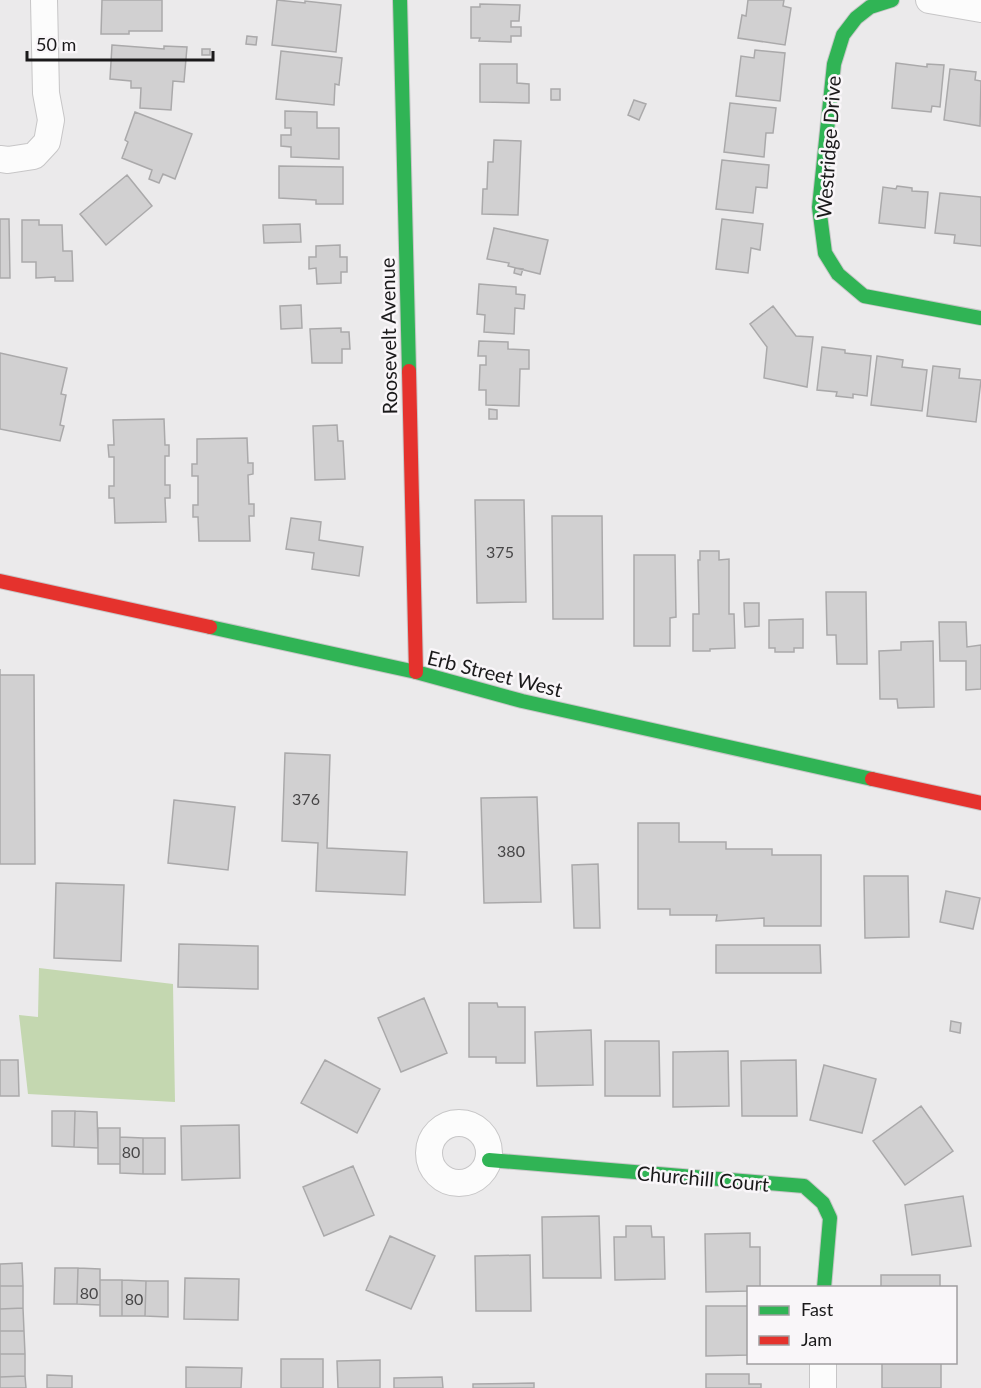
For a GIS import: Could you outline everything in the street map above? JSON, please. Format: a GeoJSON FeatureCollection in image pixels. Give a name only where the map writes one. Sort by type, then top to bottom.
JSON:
{"type":"FeatureCollection","features":[{"type":"Feature","properties":{"kind":"street"},"geometry":{"type":"LineString","coordinates":[[0,159],[34,156],[47,142],[51,120],[46,93],[44,0]]}},
{"type":"Feature","properties":{"kind":"street","name":"Roosevelt Avenue"},"geometry":{"type":"LineString","coordinates":[[400,0],[416,672]]}},
{"type":"Feature","properties":{"kind":"street","name":"Westridge Drive"},"geometry":{"type":"LineString","coordinates":[[892,0],[870,7],[856,18],[843,35],[834,64],[819,207],[825,253],[838,274],[864,296],[981,318]]}},
{"type":"Feature","properties":{"kind":"street"},"geometry":{"type":"LineString","coordinates":[[929,0],[981,9]]}},
{"type":"Feature","properties":{"kind":"street","name":"Erb Street West"},"geometry":{"type":"LineString","coordinates":[[0,581],[416,672],[522,701],[981,802]]}},
{"type":"Feature","properties":{"kind":"street","name":"Churchill Court"},"geometry":{"type":"LineString","coordinates":[[489,1160],[804,1186],[821,1197],[831,1219],[825,1259],[824,1286]]}},
{"type":"Feature","properties":{"kind":"street"},"geometry":{"type":"LineString","coordinates":[[823,1364],[823,1388]]}},
{"type":"Feature","properties":{"kind":"green space"},"geometry":{"type":"Polygon","coordinates":[[[39,968],[173,984],[175,1102],[28,1094],[19,1015],[38,1017],[39,968]]]}},
{"type":"Feature","properties":{"kind":"building"},"geometry":{"type":"Polygon","coordinates":[[[102,0],[162,0],[162,31],[101,34],[102,0]]]}},
{"type":"Feature","properties":{"kind":"building"},"geometry":{"type":"Polygon","coordinates":[[[277,0],[341,5],[336,52],[272,45],[277,0]]]}},
{"type":"Feature","properties":{"kind":"building"},"geometry":{"type":"Polygon","coordinates":[[[748,0],[784,0],[783,6],[791,8],[785,45],[738,38],[742,15],[746,16],[748,0]]]}},
{"type":"Feature","properties":{"kind":"building"},"geometry":{"type":"Polygon","coordinates":[[[480,4],[520,5],[519,21],[511,21],[511,27],[521,27],[521,36],[511,36],[511,42],[479,41],[480,38],[471,38],[471,7],[480,7],[480,4]]]}},
{"type":"Feature","properties":{"kind":"building"},"geometry":{"type":"Polygon","coordinates":[[[247,36],[257,37],[256,45],[246,44],[247,36]]]}},
{"type":"Feature","properties":{"kind":"building"},"geometry":{"type":"Polygon","coordinates":[[[112,45],[164,49],[164,46],[187,47],[184,82],[173,81],[171,110],[140,108],[141,88],[131,88],[131,81],[110,79],[112,45]]]}},
{"type":"Feature","properties":{"kind":"building"},"geometry":{"type":"Polygon","coordinates":[[[202,49],[210,49],[210,55],[202,55],[202,49]]]}},
{"type":"Feature","properties":{"kind":"building"},"geometry":{"type":"Polygon","coordinates":[[[755,50],[785,53],[780,101],[736,96],[741,56],[754,58],[755,50]]]}},
{"type":"Feature","properties":{"kind":"building"},"geometry":{"type":"Polygon","coordinates":[[[281,51],[342,58],[339,85],[335,84],[334,105],[276,99],[281,51]]]}},
{"type":"Feature","properties":{"kind":"building"},"geometry":{"type":"Polygon","coordinates":[[[896,63],[927,67],[927,64],[944,65],[940,107],[932,106],[931,112],[892,108],[896,63]]]}},
{"type":"Feature","properties":{"kind":"building"},"geometry":{"type":"Polygon","coordinates":[[[480,64],[517,64],[517,83],[529,84],[529,103],[480,102],[480,64]]]}},
{"type":"Feature","properties":{"kind":"building"},"geometry":{"type":"Polygon","coordinates":[[[950,69],[976,72],[975,80],[981,81],[980,126],[944,120],[950,69]]]}},
{"type":"Feature","properties":{"kind":"building"},"geometry":{"type":"Polygon","coordinates":[[[551,89],[560,89],[560,100],[551,100],[551,89]]]}},
{"type":"Feature","properties":{"kind":"building"},"geometry":{"type":"Polygon","coordinates":[[[634,100],[646,104],[639,120],[628,115],[634,100]]]}},
{"type":"Feature","properties":{"kind":"building"},"geometry":{"type":"Polygon","coordinates":[[[730,103],[776,108],[773,133],[766,133],[764,157],[724,152],[730,103]]]}},
{"type":"Feature","properties":{"kind":"building"},"geometry":{"type":"Polygon","coordinates":[[[285,111],[317,112],[317,128],[339,128],[339,159],[291,157],[291,147],[281,146],[281,135],[291,135],[291,128],[285,128],[285,111]]]}},
{"type":"Feature","properties":{"kind":"building"},"geometry":{"type":"Polygon","coordinates":[[[135,112],[192,134],[175,179],[163,174],[159,183],[149,179],[152,170],[122,158],[128,142],[125,140],[135,112]]]}},
{"type":"Feature","properties":{"kind":"building"},"geometry":{"type":"Polygon","coordinates":[[[494,140],[521,141],[518,215],[482,214],[483,189],[487,189],[488,162],[493,162],[494,140]]]}},
{"type":"Feature","properties":{"kind":"building"},"geometry":{"type":"Polygon","coordinates":[[[722,160],[769,165],[767,188],[756,187],[753,213],[716,209],[722,160]]]}},
{"type":"Feature","properties":{"kind":"building"},"geometry":{"type":"Polygon","coordinates":[[[279,166],[343,167],[343,204],[316,204],[316,200],[279,198],[279,166]]]}},
{"type":"Feature","properties":{"kind":"building"},"geometry":{"type":"Polygon","coordinates":[[[127,175],[152,206],[106,245],[80,214],[127,175]]]}},
{"type":"Feature","properties":{"kind":"building"},"geometry":{"type":"Polygon","coordinates":[[[897,186],[912,188],[912,191],[928,192],[925,228],[879,223],[883,187],[896,189],[897,186]]]}},
{"type":"Feature","properties":{"kind":"building"},"geometry":{"type":"Polygon","coordinates":[[[940,193],[981,197],[981,246],[954,243],[955,235],[935,233],[940,193]]]}},
{"type":"Feature","properties":{"kind":"building"},"geometry":{"type":"Polygon","coordinates":[[[0,219],[9,219],[10,278],[0,278],[0,219]]]}},
{"type":"Feature","properties":{"kind":"building"},"geometry":{"type":"Polygon","coordinates":[[[722,219],[763,224],[760,250],[751,248],[748,273],[716,269],[722,219]]]}},
{"type":"Feature","properties":{"kind":"building"},"geometry":{"type":"Polygon","coordinates":[[[22,220],[39,220],[39,225],[62,225],[63,251],[72,251],[73,281],[55,281],[55,277],[36,278],[36,262],[22,262],[22,220]]]}},
{"type":"Feature","properties":{"kind":"building"},"geometry":{"type":"Polygon","coordinates":[[[300,224],[301,242],[264,243],[263,225],[300,224]]]}},
{"type":"Feature","properties":{"kind":"building"},"geometry":{"type":"Polygon","coordinates":[[[494,228],[548,240],[540,274],[508,266],[509,263],[487,259],[494,228]]]}},
{"type":"Feature","properties":{"kind":"building"},"geometry":{"type":"Polygon","coordinates":[[[340,245],[340,257],[347,257],[347,272],[341,272],[341,283],[317,284],[316,268],[309,269],[309,257],[316,257],[316,246],[340,245]]]}},
{"type":"Feature","properties":{"kind":"building"},"geometry":{"type":"Polygon","coordinates":[[[515,268],[523,269],[521,275],[514,273],[515,268]]]}},
{"type":"Feature","properties":{"kind":"building"},"geometry":{"type":"Polygon","coordinates":[[[479,284],[516,287],[516,294],[525,295],[524,309],[515,308],[514,334],[484,332],[485,315],[477,314],[479,284]]]}},
{"type":"Feature","properties":{"kind":"building"},"geometry":{"type":"Polygon","coordinates":[[[301,305],[302,328],[281,329],[280,306],[301,305]]]}},
{"type":"Feature","properties":{"kind":"building"},"geometry":{"type":"Polygon","coordinates":[[[773,306],[796,336],[813,337],[807,387],[764,378],[767,347],[750,324],[773,306]]]}},
{"type":"Feature","properties":{"kind":"building"},"geometry":{"type":"Polygon","coordinates":[[[341,328],[341,332],[349,332],[350,349],[342,349],[342,363],[312,363],[310,329],[341,328]]]}},
{"type":"Feature","properties":{"kind":"building"},"geometry":{"type":"Polygon","coordinates":[[[479,341],[508,342],[508,349],[529,350],[529,369],[520,369],[519,406],[486,405],[486,390],[479,390],[480,365],[486,365],[486,356],[478,356],[479,341]]]}},
{"type":"Feature","properties":{"kind":"building"},"geometry":{"type":"Polygon","coordinates":[[[822,347],[871,356],[867,396],[853,394],[853,398],[836,396],[837,392],[817,390],[822,347]]]}},
{"type":"Feature","properties":{"kind":"building"},"geometry":{"type":"Polygon","coordinates":[[[0,353],[67,368],[61,394],[66,395],[60,425],[64,426],[60,441],[0,429],[0,353]]]}},
{"type":"Feature","properties":{"kind":"building"},"geometry":{"type":"Polygon","coordinates":[[[877,356],[903,360],[902,367],[927,370],[922,411],[871,405],[877,356]]]}},
{"type":"Feature","properties":{"kind":"building"},"geometry":{"type":"Polygon","coordinates":[[[933,366],[960,369],[959,378],[981,380],[976,422],[927,416],[933,366]]]}},
{"type":"Feature","properties":{"kind":"building"},"geometry":{"type":"Polygon","coordinates":[[[489,409],[497,410],[497,419],[489,419],[489,409]]]}},
{"type":"Feature","properties":{"kind":"building"},"geometry":{"type":"Polygon","coordinates":[[[164,419],[165,445],[169,445],[169,456],[165,456],[165,485],[170,485],[170,498],[165,498],[166,522],[115,523],[114,498],[109,498],[109,486],[114,486],[114,457],[109,457],[108,445],[114,445],[113,420],[164,419]]]}},
{"type":"Feature","properties":{"kind":"building"},"geometry":{"type":"Polygon","coordinates":[[[337,425],[338,441],[343,441],[345,479],[315,480],[313,426],[337,425]]]}},
{"type":"Feature","properties":{"kind":"building"},"geometry":{"type":"Polygon","coordinates":[[[247,438],[248,463],[253,463],[253,474],[248,475],[249,504],[254,504],[254,516],[249,516],[250,541],[199,541],[198,517],[193,517],[193,505],[198,505],[198,476],[192,476],[192,464],[197,464],[197,439],[247,438]]]}},
{"type":"Feature","properties":{"kind":"building"},"geometry":{"type":"Polygon","coordinates":[[[475,500],[524,500],[526,602],[477,603],[475,500]]]}},
{"type":"Feature","properties":{"kind":"building"},"geometry":{"type":"Polygon","coordinates":[[[552,516],[602,516],[603,619],[553,619],[552,516]]]}},
{"type":"Feature","properties":{"kind":"building"},"geometry":{"type":"Polygon","coordinates":[[[291,518],[321,522],[319,540],[363,547],[359,576],[312,569],[314,553],[286,549],[291,518]]]}},
{"type":"Feature","properties":{"kind":"building"},"geometry":{"type":"Polygon","coordinates":[[[700,551],[719,551],[719,560],[729,559],[729,614],[734,614],[735,648],[693,651],[693,614],[699,614],[698,560],[700,560],[700,551]]]}},
{"type":"Feature","properties":{"kind":"building"},"geometry":{"type":"Polygon","coordinates":[[[634,555],[675,555],[676,617],[670,618],[670,646],[634,646],[634,555]]]}},
{"type":"Feature","properties":{"kind":"building"},"geometry":{"type":"Polygon","coordinates":[[[826,592],[866,592],[867,664],[837,664],[836,635],[827,635],[826,592]]]}},
{"type":"Feature","properties":{"kind":"building"},"geometry":{"type":"Polygon","coordinates":[[[744,603],[759,603],[759,626],[745,627],[744,603]]]}},
{"type":"Feature","properties":{"kind":"building"},"geometry":{"type":"Polygon","coordinates":[[[803,619],[803,648],[794,648],[794,652],[775,652],[775,648],[769,648],[769,620],[803,619]]]}},
{"type":"Feature","properties":{"kind":"building"},"geometry":{"type":"Polygon","coordinates":[[[939,622],[966,622],[967,647],[981,645],[981,689],[966,690],[966,661],[940,661],[939,622]]]}},
{"type":"Feature","properties":{"kind":"building"},"geometry":{"type":"Polygon","coordinates":[[[933,641],[934,707],[898,708],[897,699],[880,699],[879,651],[901,650],[901,642],[933,641]]]}},
{"type":"Feature","properties":{"kind":"building"},"geometry":{"type":"Polygon","coordinates":[[[0,675],[34,675],[35,864],[0,864],[0,675]]]}},
{"type":"Feature","properties":{"kind":"building"},"geometry":{"type":"Polygon","coordinates":[[[285,753],[330,755],[327,848],[407,852],[405,895],[316,891],[318,843],[282,841],[285,753]]]}},
{"type":"Feature","properties":{"kind":"building"},"geometry":{"type":"Polygon","coordinates":[[[537,797],[541,902],[484,903],[481,798],[537,797]]]}},
{"type":"Feature","properties":{"kind":"building"},"geometry":{"type":"Polygon","coordinates":[[[174,800],[235,807],[228,870],[168,863],[174,800]]]}},
{"type":"Feature","properties":{"kind":"building"},"geometry":{"type":"Polygon","coordinates":[[[638,823],[679,823],[679,842],[726,842],[726,849],[772,849],[772,855],[821,855],[821,926],[764,926],[764,918],[716,921],[717,915],[670,915],[670,909],[638,909],[638,823]]]}},
{"type":"Feature","properties":{"kind":"building"},"geometry":{"type":"Polygon","coordinates":[[[598,864],[600,928],[574,928],[572,865],[598,864]]]}},
{"type":"Feature","properties":{"kind":"building"},"geometry":{"type":"Polygon","coordinates":[[[864,876],[908,876],[909,937],[865,938],[864,876]]]}},
{"type":"Feature","properties":{"kind":"building"},"geometry":{"type":"Polygon","coordinates":[[[56,883],[124,885],[121,961],[54,958],[56,883]]]}},
{"type":"Feature","properties":{"kind":"building"},"geometry":{"type":"Polygon","coordinates":[[[946,891],[980,898],[973,929],[940,922],[946,891]]]}},
{"type":"Feature","properties":{"kind":"building"},"geometry":{"type":"Polygon","coordinates":[[[179,944],[258,946],[258,989],[178,987],[179,944]]]}},
{"type":"Feature","properties":{"kind":"building"},"geometry":{"type":"Polygon","coordinates":[[[716,945],[820,945],[821,973],[716,973],[716,945]]]}},
{"type":"Feature","properties":{"kind":"building"},"geometry":{"type":"Polygon","coordinates":[[[424,998],[447,1053],[401,1072],[378,1018],[424,998]]]}},
{"type":"Feature","properties":{"kind":"building"},"geometry":{"type":"Polygon","coordinates":[[[469,1003],[497,1003],[498,1007],[525,1007],[525,1063],[496,1063],[496,1057],[469,1057],[469,1003]]]}},
{"type":"Feature","properties":{"kind":"building"},"geometry":{"type":"Polygon","coordinates":[[[951,1021],[961,1023],[960,1033],[950,1031],[951,1021]]]}},
{"type":"Feature","properties":{"kind":"building"},"geometry":{"type":"Polygon","coordinates":[[[591,1030],[593,1085],[537,1086],[535,1032],[591,1030]]]}},
{"type":"Feature","properties":{"kind":"building"},"geometry":{"type":"Polygon","coordinates":[[[605,1041],[659,1041],[660,1096],[605,1096],[605,1041]]]}},
{"type":"Feature","properties":{"kind":"building"},"geometry":{"type":"Polygon","coordinates":[[[728,1051],[729,1106],[673,1107],[673,1052],[728,1051]]]}},
{"type":"Feature","properties":{"kind":"building"},"geometry":{"type":"Polygon","coordinates":[[[0,1060],[18,1060],[19,1096],[0,1096],[0,1060]]]}},
{"type":"Feature","properties":{"kind":"building"},"geometry":{"type":"Polygon","coordinates":[[[325,1060],[380,1089],[357,1133],[301,1103],[325,1060]]]}},
{"type":"Feature","properties":{"kind":"building"},"geometry":{"type":"Polygon","coordinates":[[[796,1060],[797,1116],[742,1116],[741,1061],[796,1060]]]}},
{"type":"Feature","properties":{"kind":"building"},"geometry":{"type":"Polygon","coordinates":[[[824,1065],[876,1079],[862,1133],[810,1120],[824,1065]]]}},
{"type":"Feature","properties":{"kind":"building"},"geometry":{"type":"Polygon","coordinates":[[[921,1106],[953,1151],[905,1185],[873,1141],[921,1106]]]}},
{"type":"Feature","properties":{"kind":"building"},"geometry":{"type":"Polygon","coordinates":[[[52,1111],[75,1111],[74,1147],[52,1146],[52,1111]]]}},
{"type":"Feature","properties":{"kind":"building"},"geometry":{"type":"Polygon","coordinates":[[[75,1111],[97,1112],[98,1148],[74,1147],[75,1111]]]}},
{"type":"Feature","properties":{"kind":"building"},"geometry":{"type":"Polygon","coordinates":[[[239,1125],[240,1178],[182,1180],[181,1126],[239,1125]]]}},
{"type":"Feature","properties":{"kind":"building"},"geometry":{"type":"Polygon","coordinates":[[[98,1128],[120,1128],[120,1164],[98,1164],[98,1128]]]}},
{"type":"Feature","properties":{"kind":"building"},"geometry":{"type":"Polygon","coordinates":[[[120,1137],[143,1138],[143,1174],[120,1173],[120,1137]]]}},
{"type":"Feature","properties":{"kind":"building"},"geometry":{"type":"Polygon","coordinates":[[[143,1138],[165,1138],[165,1174],[143,1174],[143,1138]]]}},
{"type":"Feature","properties":{"kind":"building"},"geometry":{"type":"Polygon","coordinates":[[[353,1166],[374,1215],[324,1236],[303,1187],[353,1166]]]}},
{"type":"Feature","properties":{"kind":"building"},"geometry":{"type":"Polygon","coordinates":[[[963,1196],[971,1246],[912,1255],[905,1205],[963,1196]]]}},
{"type":"Feature","properties":{"kind":"building"},"geometry":{"type":"Polygon","coordinates":[[[599,1216],[601,1278],[543,1278],[542,1217],[599,1216]]]}},
{"type":"Feature","properties":{"kind":"building"},"geometry":{"type":"Polygon","coordinates":[[[626,1226],[651,1226],[652,1237],[664,1237],[665,1279],[615,1280],[614,1237],[626,1237],[626,1226]]]}},
{"type":"Feature","properties":{"kind":"building"},"geometry":{"type":"Polygon","coordinates":[[[750,1233],[750,1247],[760,1247],[760,1286],[747,1286],[747,1291],[706,1292],[705,1234],[750,1233]]]}},
{"type":"Feature","properties":{"kind":"building"},"geometry":{"type":"Polygon","coordinates":[[[390,1236],[435,1256],[411,1309],[366,1290],[390,1236]]]}},
{"type":"Feature","properties":{"kind":"building"},"geometry":{"type":"Polygon","coordinates":[[[530,1255],[531,1311],[476,1311],[475,1256],[530,1255]]]}},
{"type":"Feature","properties":{"kind":"building"},"geometry":{"type":"Polygon","coordinates":[[[22,1263],[23,1286],[0,1286],[0,1264],[22,1263]]]}},
{"type":"Feature","properties":{"kind":"building"},"geometry":{"type":"Polygon","coordinates":[[[55,1268],[78,1268],[77,1304],[54,1304],[55,1268]]]}},
{"type":"Feature","properties":{"kind":"building"},"geometry":{"type":"Polygon","coordinates":[[[78,1268],[100,1269],[100,1305],[77,1304],[78,1268]]]}},
{"type":"Feature","properties":{"kind":"building"},"geometry":{"type":"Polygon","coordinates":[[[881,1275],[940,1275],[940,1286],[881,1286],[881,1275]]]}},
{"type":"Feature","properties":{"kind":"building"},"geometry":{"type":"Polygon","coordinates":[[[185,1278],[239,1279],[238,1320],[184,1319],[185,1278]]]}},
{"type":"Feature","properties":{"kind":"building"},"geometry":{"type":"Polygon","coordinates":[[[100,1280],[122,1280],[122,1316],[100,1316],[100,1280]]]}},
{"type":"Feature","properties":{"kind":"building"},"geometry":{"type":"Polygon","coordinates":[[[122,1280],[146,1281],[145,1316],[122,1316],[122,1280]]]}},
{"type":"Feature","properties":{"kind":"building"},"geometry":{"type":"Polygon","coordinates":[[[146,1281],[168,1281],[168,1317],[145,1316],[146,1281]]]}},
{"type":"Feature","properties":{"kind":"building"},"geometry":{"type":"Polygon","coordinates":[[[0,1286],[23,1286],[23,1308],[0,1309],[0,1286]]]}},
{"type":"Feature","properties":{"kind":"building"},"geometry":{"type":"Polygon","coordinates":[[[706,1306],[747,1306],[747,1355],[706,1356],[706,1306]]]}},
{"type":"Feature","properties":{"kind":"building"},"geometry":{"type":"Polygon","coordinates":[[[23,1308],[24,1331],[0,1331],[0,1309],[23,1308]]]}},
{"type":"Feature","properties":{"kind":"building"},"geometry":{"type":"Polygon","coordinates":[[[0,1331],[24,1331],[25,1354],[0,1354],[0,1331]]]}},
{"type":"Feature","properties":{"kind":"building"},"geometry":{"type":"Polygon","coordinates":[[[0,1354],[25,1354],[25,1376],[0,1377],[0,1354]]]}},
{"type":"Feature","properties":{"kind":"building"},"geometry":{"type":"Polygon","coordinates":[[[281,1359],[323,1359],[323,1388],[281,1388],[281,1359]]]}},
{"type":"Feature","properties":{"kind":"building"},"geometry":{"type":"Polygon","coordinates":[[[380,1360],[380,1388],[338,1388],[337,1361],[380,1360]]]}},
{"type":"Feature","properties":{"kind":"building"},"geometry":{"type":"Polygon","coordinates":[[[882,1364],[941,1364],[941,1388],[882,1388],[882,1364]]]}},
{"type":"Feature","properties":{"kind":"building"},"geometry":{"type":"Polygon","coordinates":[[[186,1367],[242,1368],[241,1388],[186,1388],[186,1367]]]}},
{"type":"Feature","properties":{"kind":"building"},"geometry":{"type":"Polygon","coordinates":[[[706,1374],[749,1374],[749,1384],[761,1384],[761,1388],[706,1388],[706,1374]]]}},
{"type":"Feature","properties":{"kind":"building"},"geometry":{"type":"Polygon","coordinates":[[[47,1375],[72,1376],[72,1388],[47,1388],[47,1375]]]}},
{"type":"Feature","properties":{"kind":"building"},"geometry":{"type":"Polygon","coordinates":[[[25,1376],[26,1388],[0,1388],[0,1377],[25,1376]]]}},
{"type":"Feature","properties":{"kind":"building"},"geometry":{"type":"Polygon","coordinates":[[[442,1377],[443,1388],[394,1388],[394,1378],[442,1377]]]}},
{"type":"Feature","properties":{"kind":"building"},"geometry":{"type":"Polygon","coordinates":[[[534,1383],[534,1388],[473,1388],[473,1384],[534,1383]]]}},
{"type":"Feature","properties":{"kind":"traffic: fast"},"geometry":{"type":"LineString","coordinates":[[400,0],[409,371]]}},
{"type":"Feature","properties":{"kind":"traffic: fast"},"geometry":{"type":"LineString","coordinates":[[892,0],[870,7],[856,18],[843,35],[834,64],[819,207],[825,253],[838,274],[864,296],[981,318]]}},
{"type":"Feature","properties":{"kind":"traffic: fast"},"geometry":{"type":"LineString","coordinates":[[210,627],[416,672],[522,701],[872,779]]}},
{"type":"Feature","properties":{"kind":"traffic: fast"},"geometry":{"type":"LineString","coordinates":[[489,1160],[804,1186],[823,1203],[830,1218],[824,1286]]}},
{"type":"Feature","properties":{"kind":"traffic: jam"},"geometry":{"type":"LineString","coordinates":[[409,371],[416,672]]}},
{"type":"Feature","properties":{"kind":"traffic: jam"},"geometry":{"type":"LineString","coordinates":[[0,581],[210,627]]}},
{"type":"Feature","properties":{"kind":"traffic: jam"},"geometry":{"type":"LineString","coordinates":[[872,779],[981,803]]}}]}
